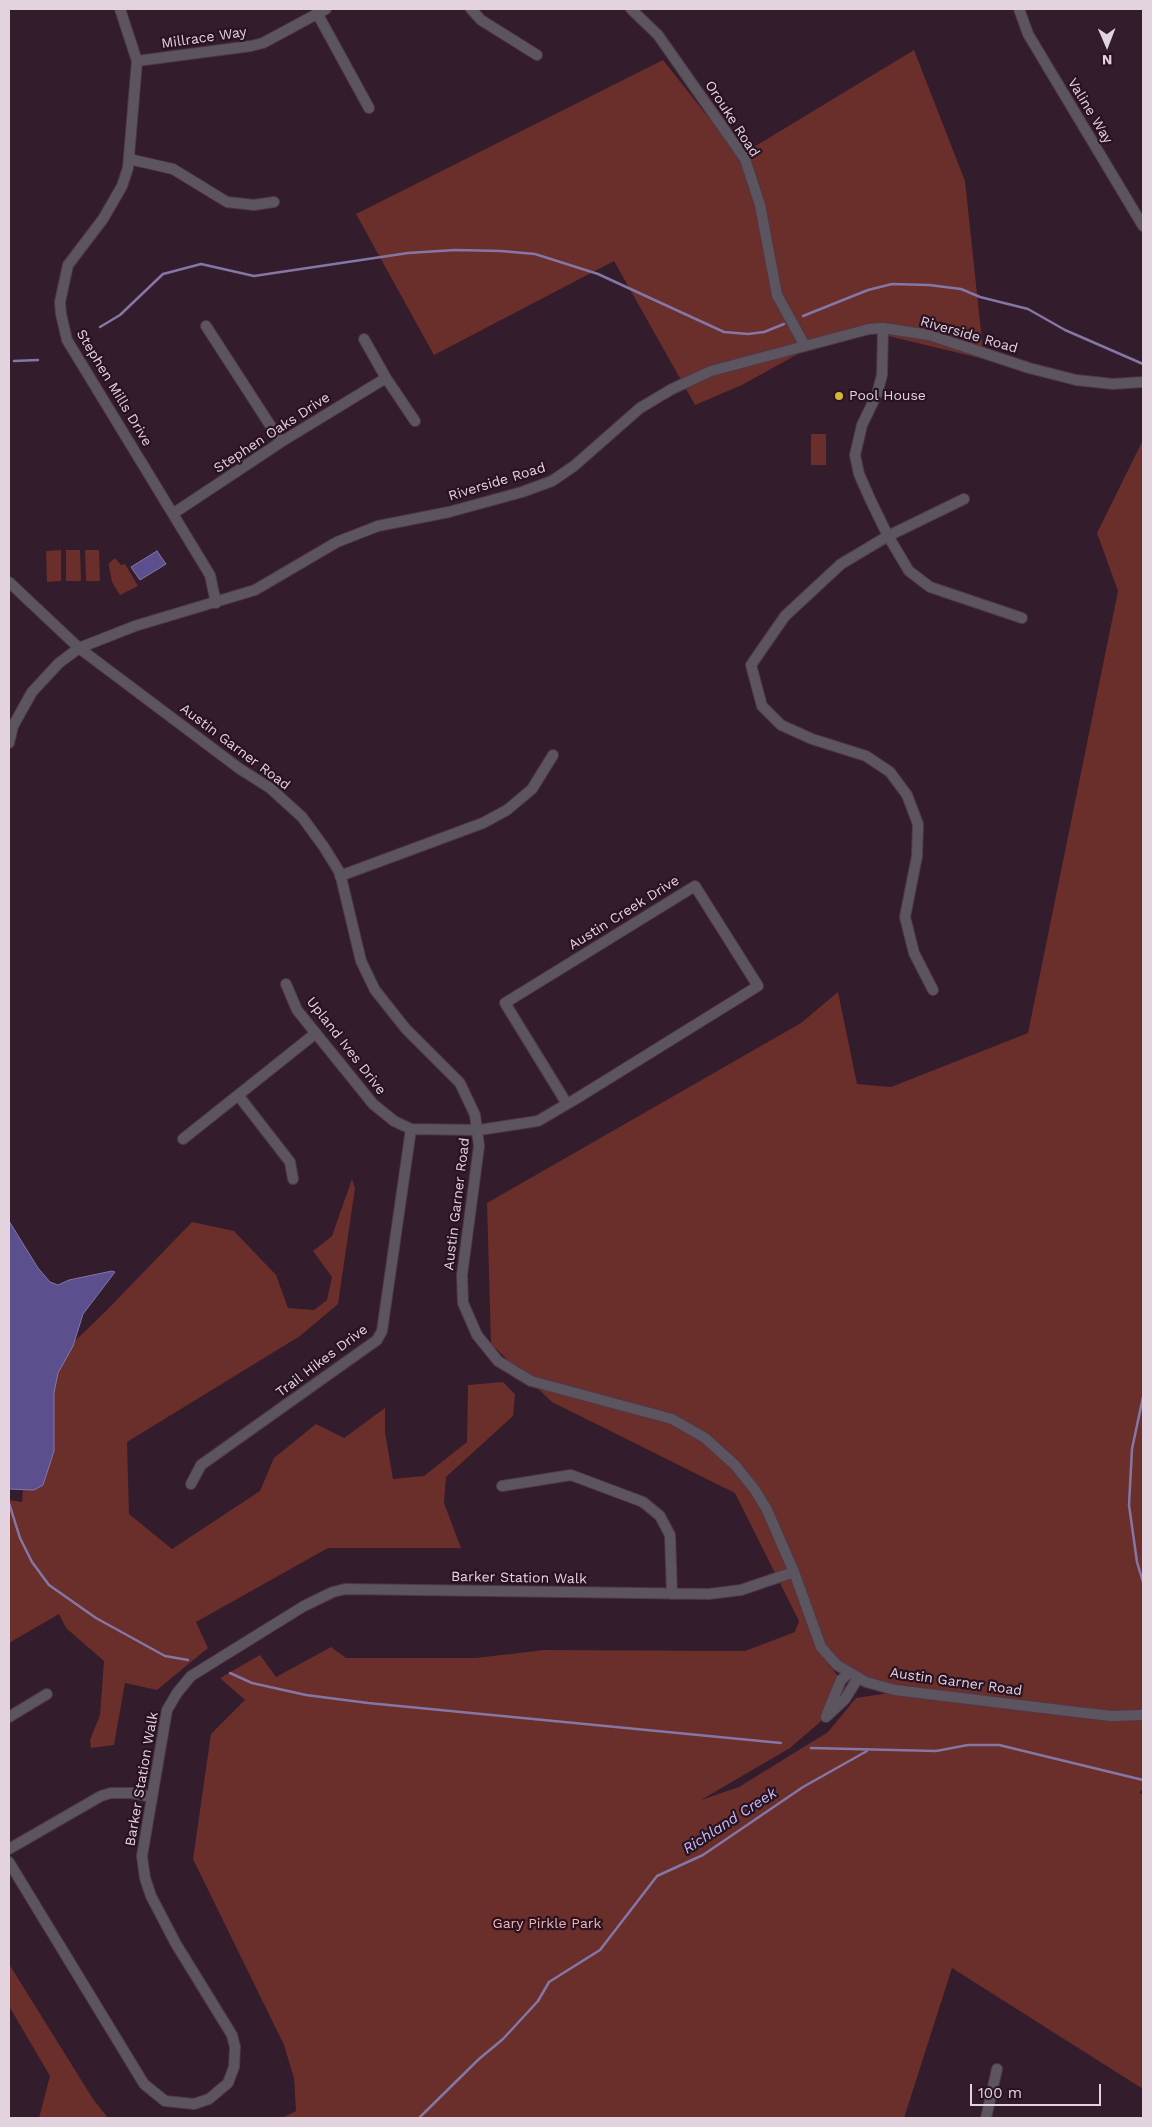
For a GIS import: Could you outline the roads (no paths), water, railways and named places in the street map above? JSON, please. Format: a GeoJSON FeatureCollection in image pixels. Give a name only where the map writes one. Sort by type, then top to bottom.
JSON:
{"type":"FeatureCollection","features":[{"type":"Feature","properties":{"kind":"street","name":"Stephen Mills Drive"},"geometry":{"type":"LineString","coordinates":[[120,9],[137,61],[129,159],[122,186],[103,219],[68,265],[62,294],[61,314],[67,340],[210,575],[216,603]]}},
{"type":"Feature","properties":{"kind":"street"},"geometry":{"type":"LineString","coordinates":[[471,9],[481,20],[537,55]]}},
{"type":"Feature","properties":{"kind":"street","name":"Orouke Road"},"geometry":{"type":"LineString","coordinates":[[631,9],[658,36],[745,159],[760,205],[777,295],[806,346]]}},
{"type":"Feature","properties":{"kind":"street","name":"Valine Way"},"geometry":{"type":"LineString","coordinates":[[1019,9],[1028,34],[1143,226]]}},
{"type":"Feature","properties":{"kind":"street","name":"Millrace Way"},"geometry":{"type":"LineString","coordinates":[[137,61],[263,43],[322,11]]}},
{"type":"Feature","properties":{"kind":"street"},"geometry":{"type":"LineString","coordinates":[[322,11],[369,108]]}},
{"type":"Feature","properties":{"kind":"street"},"geometry":{"type":"LineString","coordinates":[[129,159],[173,169],[227,202],[254,205],[274,202]]}},
{"type":"Feature","properties":{"kind":"street"},"geometry":{"type":"LineString","coordinates":[[206,326],[281,442]]}},
{"type":"Feature","properties":{"kind":"street"},"geometry":{"type":"LineString","coordinates":[[883,328],[882,375],[877,394],[862,425],[855,455],[859,474],[888,536],[909,571],[930,587],[1022,618]]}},
{"type":"Feature","properties":{"kind":"street","name":"Riverside Road"},"geometry":{"type":"LineString","coordinates":[[9,743],[13,726],[32,692],[59,663],[79,648],[135,626],[255,590],[337,542],[378,526],[449,512],[522,492],[552,481],[574,466],[640,408],[672,389],[711,371],[869,329],[883,328],[929,336],[1029,368],[1076,380],[1113,384],[1143,382]]}},
{"type":"Feature","properties":{"kind":"street"},"geometry":{"type":"LineString","coordinates":[[364,339],[386,378],[415,421]]}},
{"type":"Feature","properties":{"kind":"street","name":"Stephen Oaks Drive"},"geometry":{"type":"LineString","coordinates":[[174,513],[281,442],[386,378]]}},
{"type":"Feature","properties":{"kind":"street"},"geometry":{"type":"LineString","coordinates":[[934,990],[914,954],[905,917],[917,856],[918,824],[907,795],[890,772],[866,756],[812,739],[781,725],[762,706],[751,665],[785,616],[841,564],[888,536],[964,499]]}},
{"type":"Feature","properties":{"kind":"street","name":"Austin Garner Road"},"geometry":{"type":"LineString","coordinates":[[9,582],[79,648],[232,763],[270,788],[302,817],[324,847],[340,876],[361,961],[375,990],[406,1029],[460,1084],[475,1115],[479,1130],[479,1146],[462,1275],[464,1303],[470,1321],[483,1344],[498,1361],[532,1381],[672,1419],[705,1438],[735,1465],[755,1490],[767,1510],[794,1572],[821,1647],[837,1666],[858,1678],[895,1690],[1110,1716],[1143,1715]]}},
{"type":"Feature","properties":{"kind":"street"},"geometry":{"type":"LineString","coordinates":[[340,876],[483,823],[506,810],[532,788],[553,755]]}},
{"type":"Feature","properties":{"kind":"street","name":"Austin Creek Drive"},"geometry":{"type":"LineString","coordinates":[[479,1130],[538,1121],[567,1104],[758,986],[695,886],[505,1003],[567,1104]]}},
{"type":"Feature","properties":{"kind":"street","name":"Upland Ives Drive"},"geometry":{"type":"LineString","coordinates":[[286,984],[297,1010],[373,1104],[394,1121],[411,1130]]}},
{"type":"Feature","properties":{"kind":"street"},"geometry":{"type":"LineString","coordinates":[[183,1139],[316,1033]]}},
{"type":"Feature","properties":{"kind":"street"},"geometry":{"type":"LineString","coordinates":[[238,1095],[290,1162],[293,1179]]}},
{"type":"Feature","properties":{"kind":"street"},"geometry":{"type":"LineString","coordinates":[[411,1130],[479,1130]]}},
{"type":"Feature","properties":{"kind":"street","name":"Trail Hikes Drive"},"geometry":{"type":"LineString","coordinates":[[191,1484],[201,1465],[377,1340],[382,1331],[411,1130]]}},
{"type":"Feature","properties":{"kind":"street"},"geometry":{"type":"LineString","coordinates":[[502,1486],[571,1475],[643,1502],[660,1516],[670,1534],[672,1594]]}},
{"type":"Feature","properties":{"kind":"street","name":"Barker Station Walk"},"geometry":{"type":"LineString","coordinates":[[9,1862],[144,2084],[165,2101],[194,2104],[209,2099],[228,2083],[234,2067],[235,2047],[232,2035],[176,1944],[151,1896],[145,1878],[142,1856],[167,1710],[177,1693],[191,1676],[304,1606],[333,1592],[345,1589],[709,1594],[742,1590],[794,1572]]}},
{"type":"Feature","properties":{"kind":"street"},"geometry":{"type":"LineString","coordinates":[[849,1672],[841,1680],[826,1717],[846,1699],[858,1678]]}},
{"type":"Feature","properties":{"kind":"street"},"geometry":{"type":"LineString","coordinates":[[9,1717],[47,1694]]}},
{"type":"Feature","properties":{"kind":"street"},"geometry":{"type":"LineString","coordinates":[[9,1848],[101,1796],[110,1793],[131,1793],[152,1797]]}},
{"type":"Feature","properties":{"kind":"street"},"geometry":{"type":"LineString","coordinates":[[986,2118],[997,2069]]}},
{"type":"Feature","properties":{"kind":"waterway"},"geometry":{"type":"LineString","coordinates":[[100,327],[120,315],[163,274],[201,264],[254,276],[408,253],[455,250],[535,254],[598,274],[724,332],[748,334],[764,332],[784,324]]}},
{"type":"Feature","properties":{"kind":"waterway"},"geometry":{"type":"LineString","coordinates":[[803,316],[868,290],[892,284],[929,285],[961,289],[980,297],[1028,309],[1065,330],[1143,364]]}},
{"type":"Feature","properties":{"kind":"waterway"},"geometry":{"type":"LineString","coordinates":[[14,361],[38,360]]}},
{"type":"Feature","properties":{"kind":"waterway"},"geometry":{"type":"LineString","coordinates":[[1143,1397],[1132,1449],[1129,1505],[1137,1562],[1143,1582]]}},
{"type":"Feature","properties":{"kind":"waterway"},"geometry":{"type":"LineString","coordinates":[[9,1503],[20,1538],[32,1562],[49,1585],[96,1618],[165,1656],[188,1660]]}},
{"type":"Feature","properties":{"kind":"waterway"},"geometry":{"type":"LineString","coordinates":[[230,1673],[252,1683],[306,1695],[368,1703],[781,1743]]}},
{"type":"Feature","properties":{"kind":"waterway","name":"Richland Creek"},"geometry":{"type":"LineString","coordinates":[[811,1748],[936,1751],[968,1745],[999,1745],[1143,1780]]}},
{"type":"Feature","properties":{"kind":"waterway","name":"Richland Creek"},"geometry":{"type":"LineString","coordinates":[[419,2118],[479,2059],[503,2039],[538,2001],[549,1982],[600,1950],[657,1876],[703,1855],[803,1787],[867,1751]]}},
{"type":"Feature","properties":{"kind":"place","name":"Pool House"},"geometry":{"type":"Point","coordinates":[839,396]}},
{"type":"Feature","properties":{"kind":"park label","name":"Gary Pirkle Park"},"geometry":{"type":"Point","coordinates":[547,1924]}}]}
